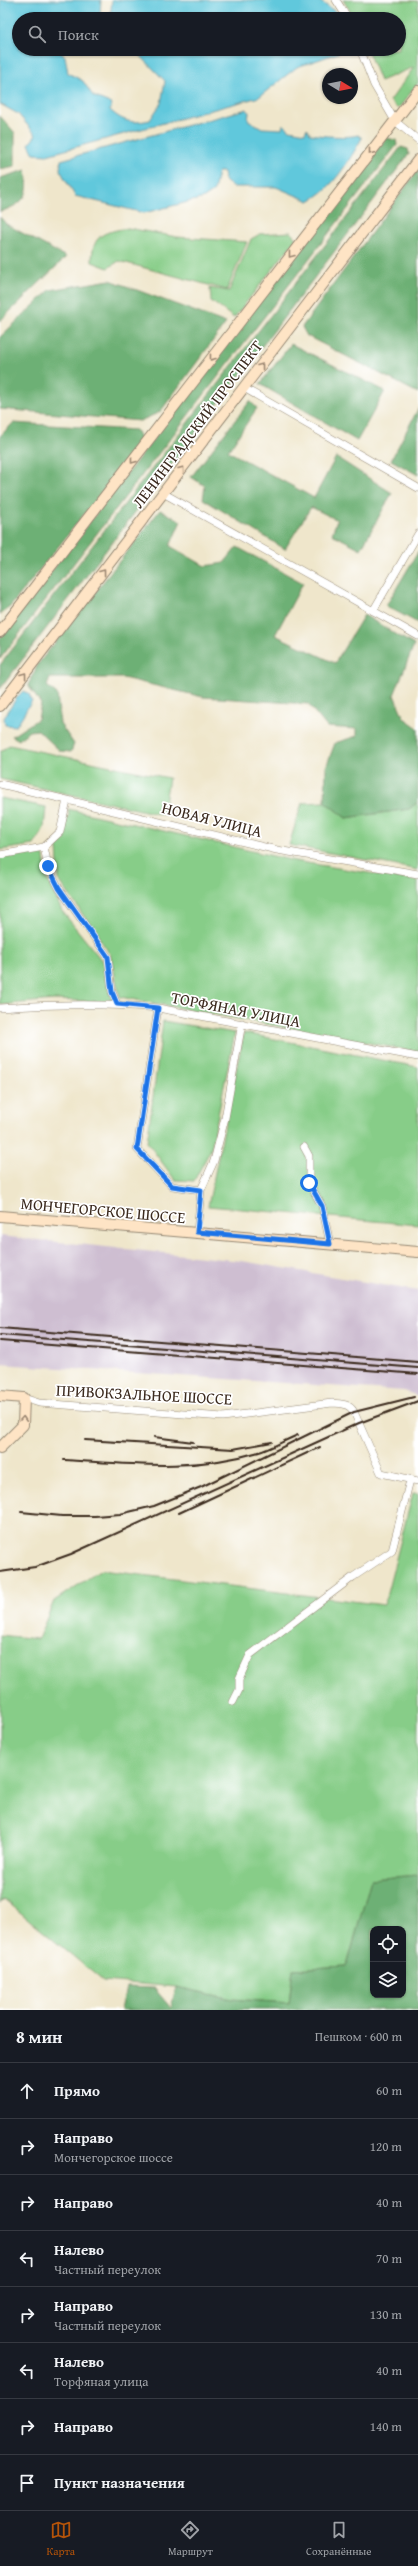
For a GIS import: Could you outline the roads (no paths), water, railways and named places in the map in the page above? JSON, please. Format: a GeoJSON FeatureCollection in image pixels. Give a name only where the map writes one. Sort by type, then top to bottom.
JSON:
{"type":"FeatureCollection","features":[{"type":"Feature","properties":{"kind":"street"},"geometry":{"type":"LineString","coordinates":[[336,0],[344,12]]}},
{"type":"Feature","properties":{"kind":"street"},"geometry":{"type":"LineString","coordinates":[[363,56],[374,85],[395,121],[418,140]]}},
{"type":"Feature","properties":{"kind":"street","name":"ЛЕНИНГРАДСКИЙ ПРОСПЕКТ"},"geometry":{"type":"LineString","coordinates":[[0,632],[418,91]]}},
{"type":"Feature","properties":{"kind":"street","name":"ЛЕНИНГРАДСКИЙ ПРОСПЕКТ"},"geometry":{"type":"LineString","coordinates":[[0,706],[418,160]]}},
{"type":"Feature","properties":{"kind":"street"},"geometry":{"type":"LineString","coordinates":[[244,388],[418,488]]}},
{"type":"Feature","properties":{"kind":"street"},"geometry":{"type":"LineString","coordinates":[[163,493],[418,636]]}},
{"type":"Feature","properties":{"kind":"street"},"geometry":{"type":"LineString","coordinates":[[373,611],[418,534]]}},
{"type":"Feature","properties":{"kind":"street","name":"НОВАЯ УЛИЦА"},"geometry":{"type":"LineString","coordinates":[[0,784],[277,850],[418,874]]}},
{"type":"Feature","properties":{"kind":"street"},"geometry":{"type":"LineString","coordinates":[[0,855],[44,848],[60,832],[67,800]]}},
{"type":"Feature","properties":{"kind":"street"},"geometry":{"type":"LineString","coordinates":[[44,848],[48,866],[59,888],[108,957],[112,992],[117,1004]]}},
{"type":"Feature","properties":{"kind":"street","name":"ТОРФЯНАЯ УЛИЦА"},"geometry":{"type":"LineString","coordinates":[[0,1008],[49,1004],[117,1004],[158,1008],[418,1057]]}},
{"type":"Feature","properties":{"kind":"street"},"geometry":{"type":"LineString","coordinates":[[158,1008],[137,1149],[172,1186],[201,1190]]}},
{"type":"Feature","properties":{"kind":"street"},"geometry":{"type":"LineString","coordinates":[[197,1232],[201,1190],[214,1161],[225,1118],[242,1023]]}},
{"type":"Feature","properties":{"kind":"street"},"geometry":{"type":"LineString","coordinates":[[304,1147],[309,1156],[309,1183],[322,1206],[330,1244]]}},
{"type":"Feature","properties":{"kind":"street","name":"МОНЧЕГОРСКОЕ ШОССЕ"},"geometry":{"type":"LineString","coordinates":[[0,1216],[418,1252]]}},
{"type":"Feature","properties":{"kind":"street","name":"ПРИВОКЗАЛЬНОЕ ШОССЕ"},"geometry":{"type":"LineString","coordinates":[[0,1396],[24,1398],[40,1403],[223,1417],[332,1403],[346,1405],[351,1407],[354,1412],[381,1473],[410,1480]]}},
{"type":"Feature","properties":{"kind":"street"},"geometry":{"type":"LineString","coordinates":[[0,1448],[23,1425],[24,1398]]}},
{"type":"Feature","properties":{"kind":"street"},"geometry":{"type":"LineString","coordinates":[[233,1702],[239,1690],[239,1678],[250,1655],[341,1586],[392,1551],[410,1480],[418,1481]]}},
{"type":"Feature","properties":{"kind":"water"},"geometry":{"type":"Polygon","coordinates":[[[0,0],[101,0],[100,12],[12,12],[12,56],[65,56],[68,73],[83,81],[93,96],[112,104],[110,110],[115,114],[133,122],[150,120],[161,103],[165,81],[141,56],[329,56],[297,67],[259,97],[47,155],[34,154],[29,144],[36,135],[18,114],[0,104],[0,0]]]}},
{"type":"Feature","properties":{"kind":"water"},"geometry":{"type":"Polygon","coordinates":[[[112,0],[318,0],[336,12],[111,12],[112,0]]]}},
{"type":"Feature","properties":{"kind":"water"},"geometry":{"type":"Polygon","coordinates":[[[247,109],[249,113],[248,120],[262,128],[282,129],[283,124],[290,130],[305,133],[307,128],[310,134],[342,137],[358,135],[362,138],[340,174],[318,196],[309,201],[276,187],[233,187],[225,181],[224,172],[218,172],[214,191],[204,198],[144,213],[75,196],[60,170],[61,160],[247,109]]]}},
{"type":"Feature","properties":{"kind":"water"},"geometry":{"type":"Polygon","coordinates":[[[23,691],[29,694],[32,701],[16,726],[5,725],[4,718],[17,697],[23,691]]]}},
{"type":"Feature","properties":{"kind":"railway"},"geometry":{"type":"LineString","coordinates":[[0,1328],[418,1362]]}},
{"type":"Feature","properties":{"kind":"railway"},"geometry":{"type":"LineString","coordinates":[[0,1335],[418,1368]]}},
{"type":"Feature","properties":{"kind":"railway"},"geometry":{"type":"LineString","coordinates":[[0,1341],[418,1374]]}},
{"type":"Feature","properties":{"kind":"railway"},"geometry":{"type":"LineString","coordinates":[[21,1512],[62,1516],[95,1516],[120,1514],[154,1506],[201,1487],[354,1412],[414,1397]]}},
{"type":"Feature","properties":{"kind":"railway"},"geometry":{"type":"LineString","coordinates":[[0,1572],[35,1567],[71,1554],[359,1423],[418,1401]]}},
{"type":"Feature","properties":{"kind":"railway"},"geometry":{"type":"LineString","coordinates":[[64,1460],[162,1465],[209,1462],[259,1452],[298,1435]]}},
{"type":"Feature","properties":{"kind":"railway"},"geometry":{"type":"LineString","coordinates":[[154,1437],[193,1442]]}},
{"type":"Feature","properties":{"kind":"railway"},"geometry":{"type":"LineString","coordinates":[[85,1440],[233,1449],[272,1442]]}},
{"type":"Feature","properties":{"kind":"railway"},"geometry":{"type":"LineString","coordinates":[[179,1513],[320,1447]]}}]}
